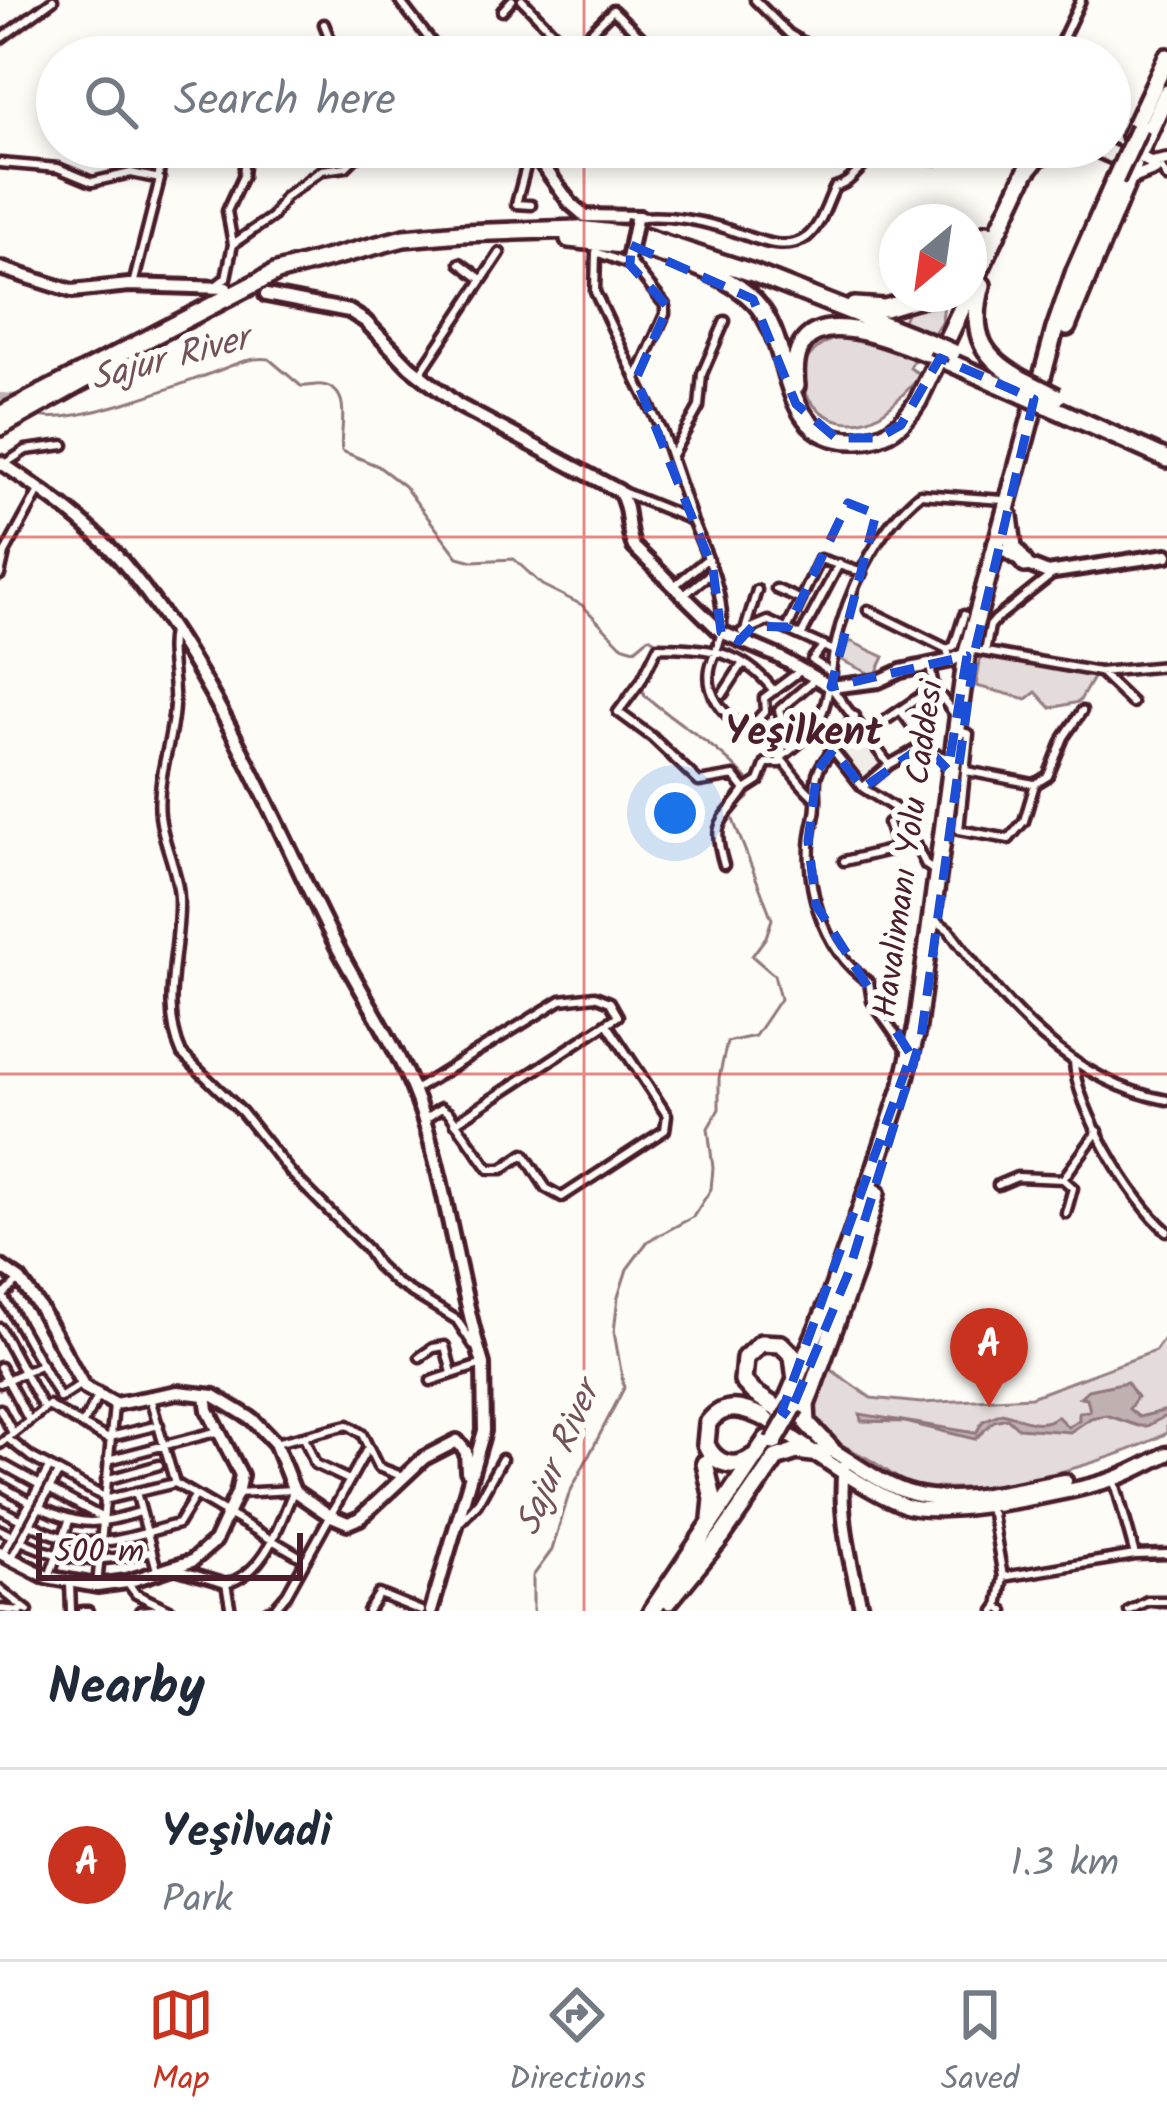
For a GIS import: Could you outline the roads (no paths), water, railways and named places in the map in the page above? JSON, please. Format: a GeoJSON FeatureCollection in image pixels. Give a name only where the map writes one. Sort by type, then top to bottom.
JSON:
{"type":"FeatureCollection","features":[{"type":"Feature","properties":{"kind":"highway"},"geometry":{"type":"LineString","coordinates":[[1131,146],[1167,57]]}},
{"type":"Feature","properties":{"kind":"highway","name":"Havalimanı Yolu Caddesi"},"geometry":{"type":"LineString","coordinates":[[1131,156],[1167,68]]}},
{"type":"Feature","properties":{"kind":"highway","name":"Havalimanı Yolu Caddesi"},"geometry":{"type":"LineString","coordinates":[[1142,130],[1167,81]]}},
{"type":"Feature","properties":{"kind":"highway"},"geometry":{"type":"LineString","coordinates":[[1131,150],[1167,93]]}},
{"type":"Feature","properties":{"kind":"highway"},"geometry":{"type":"LineString","coordinates":[[0,415],[263,289],[364,257],[517,239],[578,239],[718,277],[753,299],[775,333],[802,414],[826,434],[865,440],[891,432],[918,401],[1020,168]]}},
{"type":"Feature","properties":{"kind":"highway"},"geometry":{"type":"LineString","coordinates":[[987,236],[1029,168]]}},
{"type":"Feature","properties":{"kind":"highway"},"geometry":{"type":"LineString","coordinates":[[1047,366],[1062,293],[1121,168]]}},
{"type":"Feature","properties":{"kind":"highway"},"geometry":{"type":"LineString","coordinates":[[1120,183],[1124,168]]}},
{"type":"Feature","properties":{"kind":"highway","name":"Havalimanı Yolu Caddesi"},"geometry":{"type":"LineString","coordinates":[[666,1606],[789,1406],[848,1274],[876,1193],[921,1038],[938,922],[963,656],[1047,366],[1126,168]]}},
{"type":"Feature","properties":{"kind":"highway"},"geometry":{"type":"LineString","coordinates":[[987,241],[1003,210]]}},
{"type":"Feature","properties":{"kind":"highway"},"geometry":{"type":"LineString","coordinates":[[1003,210],[975,324],[992,358],[1028,388]]}},
{"type":"Feature","properties":{"kind":"highway"},"geometry":{"type":"LineString","coordinates":[[0,427],[98,367],[277,272],[404,238],[517,229],[640,236],[866,308],[879,307]]}},
{"type":"Feature","properties":{"kind":"highway"},"geometry":{"type":"LineString","coordinates":[[699,253],[938,353]]}},
{"type":"Feature","properties":{"kind":"highway"},"geometry":{"type":"LineString","coordinates":[[632,257],[732,276],[1028,388],[1167,448]]}},
{"type":"Feature","properties":{"kind":"highway"},"geometry":{"type":"LineString","coordinates":[[938,353],[933,352],[852,328],[823,330],[800,349],[796,389],[808,410],[829,427],[864,433],[887,426],[912,398],[933,352],[952,312]]}},
{"type":"Feature","properties":{"kind":"highway"},"geometry":{"type":"LineString","coordinates":[[1060,402],[1167,459]]}},
{"type":"Feature","properties":{"kind":"highway"},"geometry":{"type":"LineString","coordinates":[[1007,508],[1010,537],[1024,564]]}},
{"type":"Feature","properties":{"kind":"highway","name":"Havalimanı Yolu Caddesi"},"geometry":{"type":"LineString","coordinates":[[963,656],[992,579],[998,543]]}},
{"type":"Feature","properties":{"kind":"highway"},"geometry":{"type":"LineString","coordinates":[[992,579],[1002,559],[1024,564]]}},
{"type":"Feature","properties":{"kind":"highway","name":"Havalimanı Yolu Caddesi"},"geometry":{"type":"LineString","coordinates":[[789,1406],[874,1172],[910,1055],[950,759],[959,724]]}},
{"type":"Feature","properties":{"kind":"highway"},"geometry":{"type":"LineString","coordinates":[[825,1451],[807,1423],[806,1405],[855,1270],[876,1193]]}},
{"type":"Feature","properties":{"kind":"highway"},"geometry":{"type":"LineString","coordinates":[[796,1382],[793,1356],[781,1344],[761,1343],[745,1358],[743,1381],[754,1393],[813,1432]]}},
{"type":"Feature","properties":{"kind":"highway"},"geometry":{"type":"LineString","coordinates":[[764,1417],[734,1407],[722,1410],[708,1423],[706,1436],[708,1450],[726,1464],[742,1464],[767,1444]]}},
{"type":"Feature","properties":{"kind":"highway","name":"Havalimanı Yolu Caddesi"},"geometry":{"type":"LineString","coordinates":[[652,1611],[767,1444]]}},
{"type":"Feature","properties":{"kind":"highway"},"geometry":{"type":"LineString","coordinates":[[666,1606],[776,1457],[825,1451]]}},
{"type":"Feature","properties":{"kind":"highway"},"geometry":{"type":"LineString","coordinates":[[705,1462],[713,1499],[708,1530]]}},
{"type":"Feature","properties":{"kind":"main road"},"geometry":{"type":"LineString","coordinates":[[764,1417],[825,1451],[902,1504],[921,1510],[985,1505],[1114,1479],[1167,1450]]}},
{"type":"Feature","properties":{"kind":"main road"},"geometry":{"type":"LineString","coordinates":[[845,1464],[910,1493],[969,1495],[1105,1476],[1167,1450]]}},
{"type":"Feature","properties":{"kind":"street"},"geometry":{"type":"LineString","coordinates":[[0,39],[53,0]]}},
{"type":"Feature","properties":{"kind":"street"},"geometry":{"type":"LineString","coordinates":[[399,0],[426,36]]}},
{"type":"Feature","properties":{"kind":"street"},"geometry":{"type":"LineString","coordinates":[[502,11],[512,0]]}},
{"type":"Feature","properties":{"kind":"street"},"geometry":{"type":"LineString","coordinates":[[522,0],[556,36]]}},
{"type":"Feature","properties":{"kind":"street"},"geometry":{"type":"LineString","coordinates":[[755,0],[792,36]]}},
{"type":"Feature","properties":{"kind":"street"},"geometry":{"type":"LineString","coordinates":[[1064,36],[1081,0]]}},
{"type":"Feature","properties":{"kind":"street"},"geometry":{"type":"LineString","coordinates":[[587,36],[613,10],[641,36]]}},
{"type":"Feature","properties":{"kind":"street"},"geometry":{"type":"LineString","coordinates":[[324,24],[329,36]]}},
{"type":"Feature","properties":{"kind":"street"},"geometry":{"type":"LineString","coordinates":[[1131,157],[1164,169]]}},
{"type":"Feature","properties":{"kind":"street"},"geometry":{"type":"LineString","coordinates":[[0,163],[36,166]]}},
{"type":"Feature","properties":{"kind":"street"},"geometry":{"type":"LineString","coordinates":[[58,168],[92,182],[131,172],[158,178]]}},
{"type":"Feature","properties":{"kind":"street"},"geometry":{"type":"LineString","coordinates":[[133,285],[160,187],[160,168]]}},
{"type":"Feature","properties":{"kind":"street"},"geometry":{"type":"LineString","coordinates":[[0,268],[72,291],[133,285],[219,288],[226,278],[233,244],[226,220],[244,168]]}},
{"type":"Feature","properties":{"kind":"street"},"geometry":{"type":"LineString","coordinates":[[233,244],[272,218],[285,197],[322,170],[338,168]]}},
{"type":"Feature","properties":{"kind":"street"},"geometry":{"type":"LineString","coordinates":[[526,168],[516,204],[531,205]]}},
{"type":"Feature","properties":{"kind":"street"},"geometry":{"type":"LineString","coordinates":[[546,168],[580,213],[659,215],[716,225],[758,242],[796,242],[806,239],[818,224],[835,187],[848,184],[863,168]]}},
{"type":"Feature","properties":{"kind":"street"},"geometry":{"type":"LineString","coordinates":[[1120,183],[1164,169]]}},
{"type":"Feature","properties":{"kind":"street"},"geometry":{"type":"LineString","coordinates":[[636,379],[665,305],[632,257],[638,218]]}},
{"type":"Feature","properties":{"kind":"street"},"geometry":{"type":"LineString","coordinates":[[632,257],[596,252],[595,292],[671,458],[713,570],[721,632],[707,670],[712,692],[725,716],[782,762],[812,795]]}},
{"type":"Feature","properties":{"kind":"street"},"geometry":{"type":"LineString","coordinates":[[419,375],[500,253]]}},
{"type":"Feature","properties":{"kind":"street"},"geometry":{"type":"LineString","coordinates":[[460,263],[481,279]]}},
{"type":"Feature","properties":{"kind":"street"},"geometry":{"type":"LineString","coordinates":[[266,295],[349,311],[458,404],[619,491],[692,520]]}},
{"type":"Feature","properties":{"kind":"street"},"geometry":{"type":"LineString","coordinates":[[671,458],[699,406],[702,374],[725,320]]}},
{"type":"Feature","properties":{"kind":"street"},"geometry":{"type":"LineString","coordinates":[[64,445],[26,450],[1,464],[89,528],[119,559],[172,632],[212,698],[413,1090],[424,1120],[483,1363],[484,1431],[430,1611]]}},
{"type":"Feature","properties":{"kind":"street"},"geometry":{"type":"LineString","coordinates":[[0,575],[5,553],[40,489]]}},
{"type":"Feature","properties":{"kind":"street"},"geometry":{"type":"LineString","coordinates":[[619,491],[630,509],[634,547],[677,591],[721,632],[740,636],[831,687],[889,765]]}},
{"type":"Feature","properties":{"kind":"street"},"geometry":{"type":"LineString","coordinates":[[724,865],[717,842],[723,814],[759,781],[766,763],[782,762],[814,728],[831,687],[834,651],[863,573],[898,515],[920,494],[1007,508]]}},
{"type":"Feature","properties":{"kind":"street"},"geometry":{"type":"LineString","coordinates":[[998,543],[1024,564],[1054,573],[1167,555]]}},
{"type":"Feature","properties":{"kind":"street"},"geometry":{"type":"LineString","coordinates":[[677,591],[708,558]]}},
{"type":"Feature","properties":{"kind":"street"},"geometry":{"type":"LineString","coordinates":[[788,627],[820,559],[863,573]]}},
{"type":"Feature","properties":{"kind":"street"},"geometry":{"type":"LineString","coordinates":[[802,634],[839,564]]}},
{"type":"Feature","properties":{"kind":"street"},"geometry":{"type":"LineString","coordinates":[[677,591],[713,570]]}},
{"type":"Feature","properties":{"kind":"street"},"geometry":{"type":"LineString","coordinates":[[831,687],[879,681],[963,656],[996,619],[1054,573]]}},
{"type":"Feature","properties":{"kind":"street"},"geometry":{"type":"LineString","coordinates":[[740,636],[751,619],[757,590]]}},
{"type":"Feature","properties":{"kind":"street"},"geometry":{"type":"LineString","coordinates":[[776,590],[801,600]]}},
{"type":"Feature","properties":{"kind":"street"},"geometry":{"type":"LineString","coordinates":[[868,610],[963,656],[1099,672],[1167,666]]}},
{"type":"Feature","properties":{"kind":"street"},"geometry":{"type":"LineString","coordinates":[[963,656],[954,646],[964,616]]}},
{"type":"Feature","properties":{"kind":"street"},"geometry":{"type":"LineString","coordinates":[[740,636],[769,621],[834,651]]}},
{"type":"Feature","properties":{"kind":"street"},"geometry":{"type":"LineString","coordinates":[[172,632],[172,738],[159,795],[163,840],[179,903],[179,941],[169,999],[176,1041],[182,1054],[242,1112],[291,1173],[377,1265],[395,1282],[457,1320],[483,1363]]}},
{"type":"Feature","properties":{"kind":"street"},"geometry":{"type":"LineString","coordinates":[[824,645],[812,660],[832,673]]}},
{"type":"Feature","properties":{"kind":"street"},"geometry":{"type":"LineString","coordinates":[[748,788],[734,776],[699,782],[618,712],[641,682],[656,648],[716,649],[764,677],[775,691]]}},
{"type":"Feature","properties":{"kind":"street"},"geometry":{"type":"LineString","coordinates":[[723,694],[743,663]]}},
{"type":"Feature","properties":{"kind":"street"},"geometry":{"type":"LineString","coordinates":[[930,666],[934,687],[969,734],[958,830],[1004,840],[1019,830],[1035,784],[1048,776],[1058,748],[1082,711]]}},
{"type":"Feature","properties":{"kind":"street"},"geometry":{"type":"LineString","coordinates":[[754,723],[765,711],[764,698],[800,671]]}},
{"type":"Feature","properties":{"kind":"street"},"geometry":{"type":"LineString","coordinates":[[1099,672],[1132,703]]}},
{"type":"Feature","properties":{"kind":"street"},"geometry":{"type":"LineString","coordinates":[[773,736],[783,724],[778,710],[814,680]]}},
{"type":"Feature","properties":{"kind":"street"},"geometry":{"type":"LineString","coordinates":[[867,733],[934,687]]}},
{"type":"Feature","properties":{"kind":"street"},"geometry":{"type":"LineString","coordinates":[[901,711],[924,745],[950,759]]}},
{"type":"Feature","properties":{"kind":"street"},"geometry":{"type":"LineString","coordinates":[[855,716],[818,767],[808,868],[816,905],[845,964],[869,982],[872,1001],[910,1055]]}},
{"type":"Feature","properties":{"kind":"street"},"geometry":{"type":"LineString","coordinates":[[814,728],[863,788],[898,810],[926,865],[936,872]]}},
{"type":"Feature","properties":{"kind":"street"},"geometry":{"type":"LineString","coordinates":[[863,788],[889,765],[924,745]]}},
{"type":"Feature","properties":{"kind":"street"},"geometry":{"type":"LineString","coordinates":[[967,771],[1035,784]]}},
{"type":"Feature","properties":{"kind":"street"},"geometry":{"type":"LineString","coordinates":[[888,823],[896,848]]}},
{"type":"Feature","properties":{"kind":"street"},"geometry":{"type":"LineString","coordinates":[[844,861],[915,844]]}},
{"type":"Feature","properties":{"kind":"street"},"geometry":{"type":"LineString","coordinates":[[938,922],[950,930],[1009,1007],[1074,1061],[1093,1074],[1167,1100]]}},
{"type":"Feature","properties":{"kind":"street"},"geometry":{"type":"LineString","coordinates":[[413,1090],[560,1000],[595,996],[610,1002],[618,1016],[455,1123]]}},
{"type":"Feature","properties":{"kind":"street"},"geometry":{"type":"LineString","coordinates":[[424,1120],[441,1108],[489,1169],[502,1168],[524,1154],[554,1196],[571,1193],[665,1130],[667,1115],[607,1024]]}},
{"type":"Feature","properties":{"kind":"street"},"geometry":{"type":"LineString","coordinates":[[1074,1061],[1074,1080],[1127,1187],[1167,1232]]}},
{"type":"Feature","properties":{"kind":"street"},"geometry":{"type":"LineString","coordinates":[[1063,1180],[1098,1131]]}},
{"type":"Feature","properties":{"kind":"street"},"geometry":{"type":"LineString","coordinates":[[998,1185],[1017,1178],[1063,1180],[1073,1188],[1066,1213]]}},
{"type":"Feature","properties":{"kind":"street"},"geometry":{"type":"LineString","coordinates":[[1123,1197],[1127,1187]]}},
{"type":"Feature","properties":{"kind":"street"},"geometry":{"type":"LineString","coordinates":[[0,1266],[20,1280],[81,1384],[98,1397],[115,1404],[178,1392],[206,1396],[252,1419],[275,1443],[294,1490],[329,1515],[349,1523],[360,1518],[424,1458],[457,1442],[466,1452],[468,1479]]}},
{"type":"Feature","properties":{"kind":"street"},"geometry":{"type":"LineString","coordinates":[[20,1280],[1,1295],[60,1398]]}},
{"type":"Feature","properties":{"kind":"street"},"geometry":{"type":"LineString","coordinates":[[21,1326],[1,1333],[46,1407],[110,1438],[158,1425]]}},
{"type":"Feature","properties":{"kind":"street"},"geometry":{"type":"LineString","coordinates":[[420,1357],[445,1346],[452,1373]]}},
{"type":"Feature","properties":{"kind":"street"},"geometry":{"type":"LineString","coordinates":[[431,1381],[483,1363]]}},
{"type":"Feature","properties":{"kind":"street"},"geometry":{"type":"LineString","coordinates":[[3,1381],[42,1364]]}},
{"type":"Feature","properties":{"kind":"street"},"geometry":{"type":"LineString","coordinates":[[0,1367],[3,1381],[28,1420]]}},
{"type":"Feature","properties":{"kind":"street"},"geometry":{"type":"LineString","coordinates":[[7,1438],[81,1384]]}},
{"type":"Feature","properties":{"kind":"street"},"geometry":{"type":"LineString","coordinates":[[58,1472],[30,1524],[4,1556],[49,1577],[97,1586],[127,1582],[192,1561],[206,1550],[228,1515],[240,1467],[208,1410],[206,1396]]}},
{"type":"Feature","properties":{"kind":"street"},"geometry":{"type":"LineString","coordinates":[[81,1426],[98,1397]]}},
{"type":"Feature","properties":{"kind":"street"},"geometry":{"type":"LineString","coordinates":[[150,1398],[175,1483],[306,1559]]}},
{"type":"Feature","properties":{"kind":"street"},"geometry":{"type":"LineString","coordinates":[[97,1586],[115,1404]]}},
{"type":"Feature","properties":{"kind":"street"},"geometry":{"type":"LineString","coordinates":[[0,1409],[7,1438],[104,1498],[175,1483]]}},
{"type":"Feature","properties":{"kind":"street"},"geometry":{"type":"LineString","coordinates":[[275,1443],[348,1425],[362,1434],[378,1467]]}},
{"type":"Feature","properties":{"kind":"street"},"geometry":{"type":"LineString","coordinates":[[108,1460],[220,1431]]}},
{"type":"Feature","properties":{"kind":"street"},"geometry":{"type":"LineString","coordinates":[[304,1437],[315,1464],[349,1480]]}},
{"type":"Feature","properties":{"kind":"street"},"geometry":{"type":"LineString","coordinates":[[267,1611],[281,1603],[367,1449]]}},
{"type":"Feature","properties":{"kind":"street"},"geometry":{"type":"LineString","coordinates":[[361,1460],[404,1477]]}},
{"type":"Feature","properties":{"kind":"street"},"geometry":{"type":"LineString","coordinates":[[459,1523],[477,1504],[502,1460]]}},
{"type":"Feature","properties":{"kind":"street"},"geometry":{"type":"LineString","coordinates":[[0,1463],[40,1485]]}},
{"type":"Feature","properties":{"kind":"street"},"geometry":{"type":"LineString","coordinates":[[845,1464],[849,1555],[862,1611]]}},
{"type":"Feature","properties":{"kind":"street"},"geometry":{"type":"LineString","coordinates":[[106,1480],[159,1465]]}},
{"type":"Feature","properties":{"kind":"street"},"geometry":{"type":"LineString","coordinates":[[16,1539],[49,1468]]}},
{"type":"Feature","properties":{"kind":"street"},"geometry":{"type":"LineString","coordinates":[[0,1485],[30,1502]]}},
{"type":"Feature","properties":{"kind":"street"},"geometry":{"type":"LineString","coordinates":[[1116,1486],[1135,1555]]}},
{"type":"Feature","properties":{"kind":"street"},"geometry":{"type":"LineString","coordinates":[[49,1489],[102,1520]]}},
{"type":"Feature","properties":{"kind":"street"},"geometry":{"type":"LineString","coordinates":[[237,1493],[294,1490]]}},
{"type":"Feature","properties":{"kind":"street"},"geometry":{"type":"LineString","coordinates":[[170,1567],[226,1584],[250,1574],[273,1540],[294,1490]]}},
{"type":"Feature","properties":{"kind":"street"},"geometry":{"type":"LineString","coordinates":[[136,1492],[157,1571]]}},
{"type":"Feature","properties":{"kind":"street"},"geometry":{"type":"LineString","coordinates":[[30,1524],[63,1540],[100,1544],[178,1524],[195,1496]]}},
{"type":"Feature","properties":{"kind":"street"},"geometry":{"type":"LineString","coordinates":[[985,1505],[992,1514],[1003,1577],[999,1610]]}},
{"type":"Feature","properties":{"kind":"street"},"geometry":{"type":"LineString","coordinates":[[39,1507],[69,1521],[140,1512]]}},
{"type":"Feature","properties":{"kind":"street"},"geometry":{"type":"LineString","coordinates":[[0,1508],[21,1520]]}},
{"type":"Feature","properties":{"kind":"street"},"geometry":{"type":"LineString","coordinates":[[49,1577],[69,1521]]}},
{"type":"Feature","properties":{"kind":"street"},"geometry":{"type":"LineString","coordinates":[[0,1530],[57,1557],[99,1562],[152,1551]]}},
{"type":"Feature","properties":{"kind":"street"},"geometry":{"type":"LineString","coordinates":[[1003,1577],[1167,1554]]}},
{"type":"Feature","properties":{"kind":"street"},"geometry":{"type":"LineString","coordinates":[[127,1582],[136,1594],[168,1610]]}},
{"type":"Feature","properties":{"kind":"street"},"geometry":{"type":"LineString","coordinates":[[70,1583],[71,1611]]}},
{"type":"Feature","properties":{"kind":"street"},"geometry":{"type":"LineString","coordinates":[[226,1584],[231,1611]]}},
{"type":"Feature","properties":{"kind":"street"},"geometry":{"type":"LineString","coordinates":[[0,1589],[24,1611]]}},
{"type":"Feature","properties":{"kind":"street"},"geometry":{"type":"LineString","coordinates":[[368,1611],[379,1594],[403,1608],[421,1611]]}},
{"type":"Feature","properties":{"kind":"street"},"geometry":{"type":"LineString","coordinates":[[1153,1611],[1156,1599]]}},
{"type":"Feature","properties":{"kind":"street"},"geometry":{"type":"LineString","coordinates":[[1130,1611],[1156,1599],[1167,1601]]}},
{"type":"Feature","properties":{"kind":"street"},"geometry":{"type":"LineString","coordinates":[[0,1609],[24,1611]]}},
{"type":"Feature","properties":{"kind":"street"},"geometry":{"type":"LineString","coordinates":[[140,1611],[168,1610]]}},
{"type":"Feature","properties":{"kind":"waterway","name":"Sajur River"},"geometry":{"type":"LineString","coordinates":[[37,415],[51,418],[94,411],[245,361],[269,359],[301,386],[332,388],[342,403],[342,451],[378,466],[404,486],[458,557],[514,559],[542,585],[582,605],[621,645],[635,649],[649,637],[657,642]]}},
{"type":"Feature","properties":{"kind":"waterway","name":"Sajur River"},"geometry":{"type":"LineString","coordinates":[[0,397],[20,398]]}},
{"type":"Feature","properties":{"kind":"waterway","name":"Sajur River"},"geometry":{"type":"LineString","coordinates":[[533,1611],[533,1576],[552,1550],[569,1494],[624,1388],[614,1332],[627,1269],[648,1241],[693,1217],[711,1189],[708,1128],[719,1109],[719,1078],[727,1042],[755,1036],[780,999],[774,975],[752,956],[772,919],[732,817],[749,798],[751,784],[644,695],[642,685],[653,663]]}},
{"type":"Feature","properties":{"kind":"place","name":"Yeşilvadi"},"geometry":{"type":"Point","coordinates":[989,1407]}},
{"type":"Feature","properties":{"kind":"district","name":"Yeşilkent"},"geometry":{"type":"Point","coordinates":[804,734]}}]}
